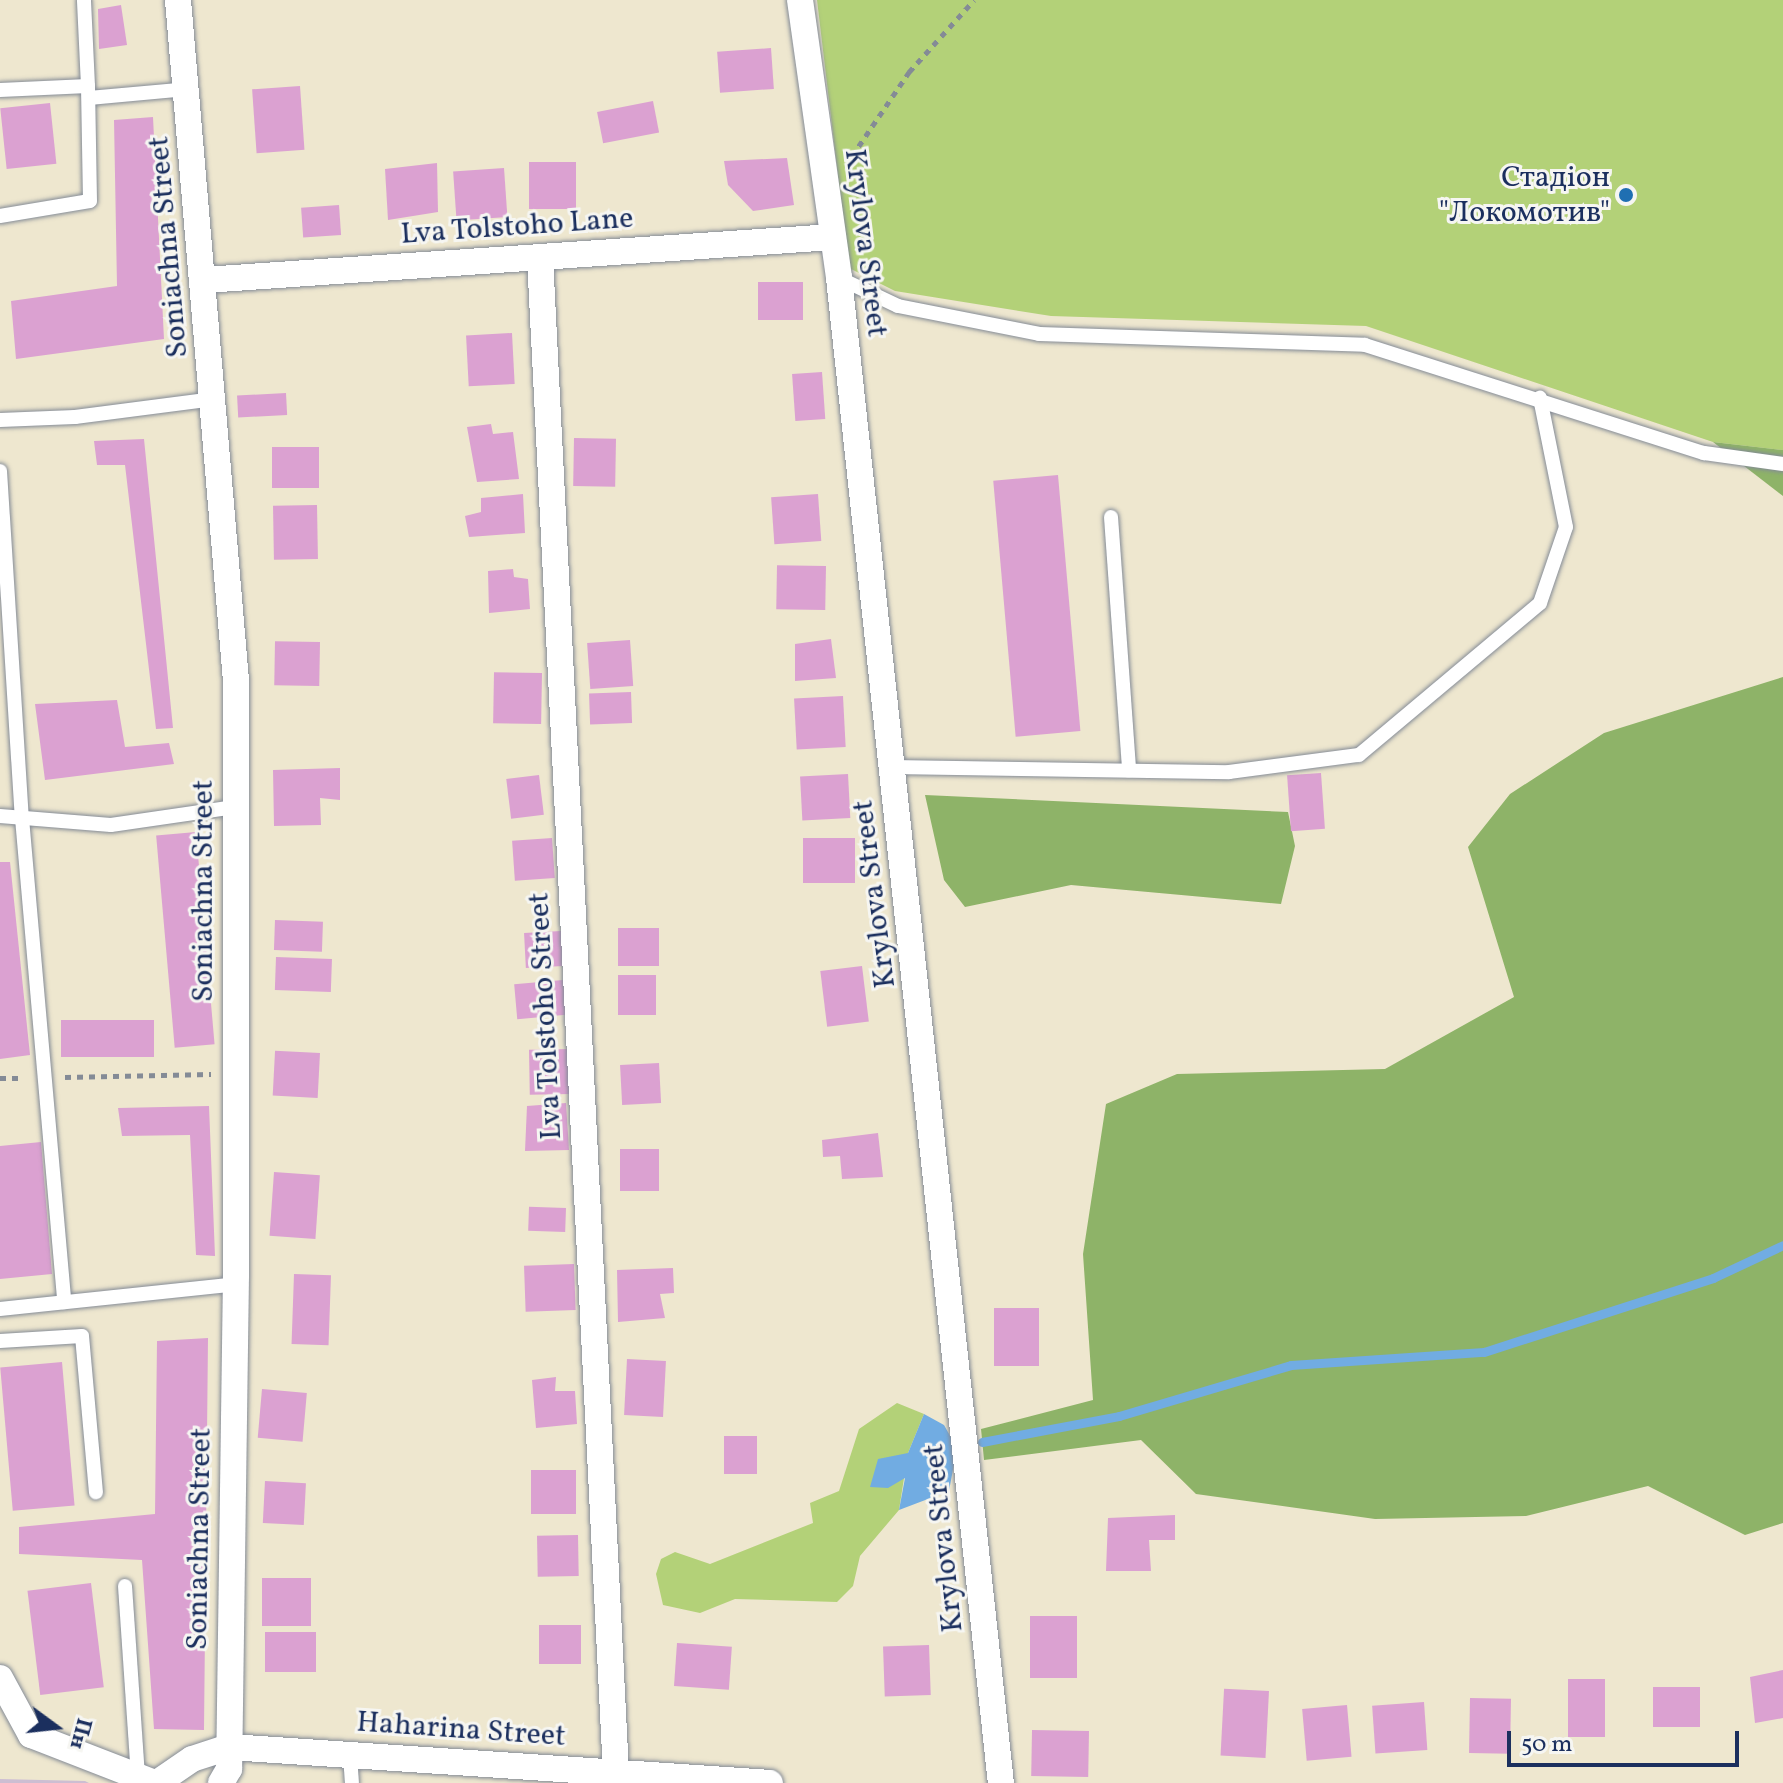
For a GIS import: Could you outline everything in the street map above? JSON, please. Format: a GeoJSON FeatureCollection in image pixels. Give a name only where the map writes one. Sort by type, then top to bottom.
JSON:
{"type":"FeatureCollection","features":[{"type":"Feature","properties":{"kind":"street","name":"Soniachna Street"},"geometry":{"type":"LineString","coordinates":[[178,0],[205,280],[236,681],[236,1284],[230,1747],[229,1769],[221,1783]]}},
{"type":"Feature","properties":{"kind":"street","name":"Krylova Street"},"geometry":{"type":"LineString","coordinates":[[800,0],[839,278],[1001,1783]]}},
{"type":"Feature","properties":{"kind":"street","name":"Lva Tolstoho Lane"},"geometry":{"type":"LineString","coordinates":[[205,280],[833,237]]}},
{"type":"Feature","properties":{"kind":"street","name":"Lva Tolstoho Street"},"geometry":{"type":"LineString","coordinates":[[540,257],[616,1771]]}},
{"type":"Feature","properties":{"kind":"street"},"geometry":{"type":"LineString","coordinates":[[0,1678],[31,1735],[150,1781]]}},
{"type":"Feature","properties":{"kind":"street","name":"Haharina Street"},"geometry":{"type":"LineString","coordinates":[[150,1781],[192,1759],[230,1747],[616,1771],[678,1780],[770,1783]]}},
{"type":"Feature","properties":{"kind":"lane"},"geometry":{"type":"LineString","coordinates":[[0,216],[90,201],[84,0]]}},
{"type":"Feature","properties":{"kind":"lane"},"geometry":{"type":"LineString","coordinates":[[0,90],[89,92],[187,89]]}},
{"type":"Feature","properties":{"kind":"lane"},"geometry":{"type":"LineString","coordinates":[[839,278],[898,306],[1039,334],[1365,345],[1540,398],[1704,453],[1783,464]]}},
{"type":"Feature","properties":{"kind":"lane"},"geometry":{"type":"LineString","coordinates":[[892,767],[1229,772],[1359,755],[1540,603],[1566,527],[1540,398]]}},
{"type":"Feature","properties":{"kind":"lane"},"geometry":{"type":"LineString","coordinates":[[0,420],[75,417],[214,399]]}},
{"type":"Feature","properties":{"kind":"lane"},"geometry":{"type":"LineString","coordinates":[[0,471],[22,818],[64,1302]]}},
{"type":"Feature","properties":{"kind":"lane"},"geometry":{"type":"LineString","coordinates":[[1111,517],[1129,770]]}},
{"type":"Feature","properties":{"kind":"lane"},"geometry":{"type":"LineString","coordinates":[[0,816],[111,825],[235,807]]}},
{"type":"Feature","properties":{"kind":"lane"},"geometry":{"type":"LineString","coordinates":[[0,1309],[236,1284]]}},
{"type":"Feature","properties":{"kind":"lane"},"geometry":{"type":"LineString","coordinates":[[0,1341],[82,1336],[96,1492]]}},
{"type":"Feature","properties":{"kind":"lane"},"geometry":{"type":"LineString","coordinates":[[125,1586],[150,1781]]}},
{"type":"Feature","properties":{"kind":"lane"},"geometry":{"type":"LineString","coordinates":[[350,1755],[352,1783]]}},
{"type":"Feature","properties":{"kind":"path"},"geometry":{"type":"LineString","coordinates":[[827,192],[909,72],[974,0]]}},
{"type":"Feature","properties":{"kind":"path"},"geometry":{"type":"LineString","coordinates":[[63,1077],[236,1074]]}},
{"type":"Feature","properties":{"kind":"path"},"geometry":{"type":"LineString","coordinates":[[0,1078],[31,1078]]}},
{"type":"Feature","properties":{"kind":"shaded area"},"geometry":{"type":"Polygon","coordinates":[[[0,1779],[85,1781],[89,1783],[0,1783],[0,1779]]]}},
{"type":"Feature","properties":{"kind":"green space"},"geometry":{"type":"Polygon","coordinates":[[[817,0],[1783,0],[1783,450],[1713,442],[1366,326],[1051,316],[895,291],[849,268],[817,0]]]}},
{"type":"Feature","properties":{"kind":"green space"},"geometry":{"type":"Polygon","coordinates":[[[1713,442],[1783,450],[1783,496],[1713,442]]]}},
{"type":"Feature","properties":{"kind":"green space"},"geometry":{"type":"Polygon","coordinates":[[[1783,677],[1783,1523],[1745,1535],[1648,1486],[1526,1516],[1375,1519],[1196,1494],[1141,1440],[984,1460],[981,1429],[1093,1400],[1083,1254],[1106,1104],[1177,1074],[1385,1069],[1514,997],[1468,847],[1510,794],[1604,733],[1783,677]]]}},
{"type":"Feature","properties":{"kind":"green space"},"geometry":{"type":"Polygon","coordinates":[[[925,795],[1288,812],[1295,846],[1281,904],[1071,885],[965,907],[944,880],[925,795]]]}},
{"type":"Feature","properties":{"kind":"green space"},"geometry":{"type":"Polygon","coordinates":[[[897,1403],[924,1414],[908,1453],[899,1510],[860,1556],[853,1586],[837,1602],[735,1599],[700,1613],[663,1605],[656,1574],[661,1559],[675,1552],[710,1564],[813,1523],[810,1503],[839,1491],[859,1429],[897,1403]]]}},
{"type":"Feature","properties":{"kind":"water"},"geometry":{"type":"Polygon","coordinates":[[[924,1414],[944,1425],[957,1448],[949,1491],[899,1510],[905,1478],[888,1488],[870,1487],[878,1459],[908,1453],[924,1414]]]}},
{"type":"Feature","properties":{"kind":"building"},"geometry":{"type":"Polygon","coordinates":[[[121,5],[127,45],[99,49],[98,9],[121,5]]]}},
{"type":"Feature","properties":{"kind":"building"},"geometry":{"type":"Polygon","coordinates":[[[771,48],[774,89],[720,93],[717,52],[771,48]]]}},
{"type":"Feature","properties":{"kind":"building"},"geometry":{"type":"Polygon","coordinates":[[[300,86],[304,150],[257,153],[252,89],[300,86]]]}},
{"type":"Feature","properties":{"kind":"building"},"geometry":{"type":"Polygon","coordinates":[[[653,101],[659,132],[603,143],[597,112],[653,101]]]}},
{"type":"Feature","properties":{"kind":"building"},"geometry":{"type":"Polygon","coordinates":[[[50,103],[56,164],[7,169],[0,108],[50,103]]]}},
{"type":"Feature","properties":{"kind":"building"},"geometry":{"type":"Polygon","coordinates":[[[153,117],[164,339],[16,359],[11,301],[117,286],[114,120],[153,117]]]}},
{"type":"Feature","properties":{"kind":"building"},"geometry":{"type":"Polygon","coordinates":[[[787,158],[794,205],[753,211],[728,185],[724,161],[787,158]]]}},
{"type":"Feature","properties":{"kind":"building"},"geometry":{"type":"Polygon","coordinates":[[[529,162],[576,162],[576,209],[529,209],[529,162]]]}},
{"type":"Feature","properties":{"kind":"building"},"geometry":{"type":"Polygon","coordinates":[[[437,163],[438,212],[388,220],[385,169],[437,163]]]}},
{"type":"Feature","properties":{"kind":"building"},"geometry":{"type":"Polygon","coordinates":[[[504,168],[507,217],[457,220],[453,172],[504,168]]]}},
{"type":"Feature","properties":{"kind":"building"},"geometry":{"type":"Polygon","coordinates":[[[339,205],[341,235],[303,238],[301,208],[339,205]]]}},
{"type":"Feature","properties":{"kind":"building"},"geometry":{"type":"Polygon","coordinates":[[[758,282],[803,282],[803,320],[758,320],[758,282]]]}},
{"type":"Feature","properties":{"kind":"building"},"geometry":{"type":"Polygon","coordinates":[[[512,333],[515,384],[469,386],[466,335],[512,333]]]}},
{"type":"Feature","properties":{"kind":"building"},"geometry":{"type":"Polygon","coordinates":[[[822,372],[825,419],[795,421],[792,374],[822,372]]]}},
{"type":"Feature","properties":{"kind":"building"},"geometry":{"type":"Polygon","coordinates":[[[286,393],[287,415],[238,418],[237,396],[286,393]]]}},
{"type":"Feature","properties":{"kind":"building"},"geometry":{"type":"Polygon","coordinates":[[[491,424],[493,434],[513,432],[519,479],[477,482],[467,427],[491,424]]]}},
{"type":"Feature","properties":{"kind":"building"},"geometry":{"type":"Polygon","coordinates":[[[574,438],[616,439],[615,487],[573,486],[574,438]]]}},
{"type":"Feature","properties":{"kind":"building"},"geometry":{"type":"Polygon","coordinates":[[[144,439],[173,728],[156,729],[125,465],[97,465],[94,441],[144,439]]]}},
{"type":"Feature","properties":{"kind":"building"},"geometry":{"type":"Polygon","coordinates":[[[272,447],[319,447],[319,488],[272,488],[272,447]]]}},
{"type":"Feature","properties":{"kind":"building"},"geometry":{"type":"Polygon","coordinates":[[[1058,475],[1080,731],[1016,737],[993,481],[1058,475]]]}},
{"type":"Feature","properties":{"kind":"building"},"geometry":{"type":"Polygon","coordinates":[[[523,494],[525,533],[469,537],[465,516],[481,512],[481,498],[523,494]]]}},
{"type":"Feature","properties":{"kind":"building"},"geometry":{"type":"Polygon","coordinates":[[[818,494],[821,541],[774,544],[771,497],[818,494]]]}},
{"type":"Feature","properties":{"kind":"building"},"geometry":{"type":"Polygon","coordinates":[[[317,505],[318,559],[274,560],[273,506],[317,505]]]}},
{"type":"Feature","properties":{"kind":"building"},"geometry":{"type":"Polygon","coordinates":[[[777,565],[826,566],[825,610],[776,609],[777,565]]]}},
{"type":"Feature","properties":{"kind":"building"},"geometry":{"type":"Polygon","coordinates":[[[513,569],[514,577],[528,579],[530,609],[489,613],[488,571],[513,569]]]}},
{"type":"Feature","properties":{"kind":"building"},"geometry":{"type":"Polygon","coordinates":[[[831,639],[836,678],[795,681],[795,644],[831,639]]]}},
{"type":"Feature","properties":{"kind":"building"},"geometry":{"type":"Polygon","coordinates":[[[630,640],[633,686],[590,689],[587,643],[630,640]]]}},
{"type":"Feature","properties":{"kind":"building"},"geometry":{"type":"Polygon","coordinates":[[[275,641],[320,642],[319,686],[274,685],[275,641]]]}},
{"type":"Feature","properties":{"kind":"building"},"geometry":{"type":"Polygon","coordinates":[[[494,672],[542,673],[541,724],[493,723],[494,672]]]}},
{"type":"Feature","properties":{"kind":"building"},"geometry":{"type":"Polygon","coordinates":[[[631,692],[632,723],[590,724],[589,693],[631,692]]]}},
{"type":"Feature","properties":{"kind":"building"},"geometry":{"type":"Polygon","coordinates":[[[843,696],[846,747],[797,749],[794,699],[843,696]]]}},
{"type":"Feature","properties":{"kind":"building"},"geometry":{"type":"Polygon","coordinates":[[[117,700],[125,747],[169,743],[174,764],[45,780],[35,704],[117,700]]]}},
{"type":"Feature","properties":{"kind":"building"},"geometry":{"type":"Polygon","coordinates":[[[340,768],[340,800],[320,798],[321,825],[274,826],[273,770],[340,768]]]}},
{"type":"Feature","properties":{"kind":"building"},"geometry":{"type":"Polygon","coordinates":[[[1321,773],[1325,829],[1291,831],[1287,775],[1321,773]]]}},
{"type":"Feature","properties":{"kind":"building"},"geometry":{"type":"Polygon","coordinates":[[[848,774],[850,818],[802,820],[800,777],[848,774]]]}},
{"type":"Feature","properties":{"kind":"building"},"geometry":{"type":"Polygon","coordinates":[[[539,775],[544,815],[511,819],[506,779],[539,775]]]}},
{"type":"Feature","properties":{"kind":"building"},"geometry":{"type":"Polygon","coordinates":[[[196,832],[215,1044],[175,1048],[156,835],[196,832]]]}},
{"type":"Feature","properties":{"kind":"building"},"geometry":{"type":"Polygon","coordinates":[[[552,838],[555,878],[515,881],[512,841],[552,838]]]}},
{"type":"Feature","properties":{"kind":"building"},"geometry":{"type":"Polygon","coordinates":[[[803,838],[855,838],[855,883],[803,883],[803,838]]]}},
{"type":"Feature","properties":{"kind":"building"},"geometry":{"type":"Polygon","coordinates":[[[0,862],[10,862],[30,1055],[0,1059],[0,862]]]}},
{"type":"Feature","properties":{"kind":"building"},"geometry":{"type":"Polygon","coordinates":[[[275,920],[323,922],[322,952],[274,950],[275,920]]]}},
{"type":"Feature","properties":{"kind":"building"},"geometry":{"type":"Polygon","coordinates":[[[618,928],[659,928],[659,966],[618,966],[618,928]]]}},
{"type":"Feature","properties":{"kind":"building"},"geometry":{"type":"Polygon","coordinates":[[[561,931],[563,966],[526,968],[524,933],[561,931]]]}},
{"type":"Feature","properties":{"kind":"building"},"geometry":{"type":"Polygon","coordinates":[[[276,957],[332,959],[331,992],[275,990],[276,957]]]}},
{"type":"Feature","properties":{"kind":"building"},"geometry":{"type":"Polygon","coordinates":[[[862,966],[869,1022],[827,1027],[820,971],[862,966]]]}},
{"type":"Feature","properties":{"kind":"building"},"geometry":{"type":"Polygon","coordinates":[[[618,975],[656,975],[656,1015],[618,1015],[618,975]]]}},
{"type":"Feature","properties":{"kind":"building"},"geometry":{"type":"Polygon","coordinates":[[[563,980],[566,1015],[517,1019],[514,984],[563,980]]]}},
{"type":"Feature","properties":{"kind":"building"},"geometry":{"type":"Polygon","coordinates":[[[61,1020],[154,1020],[154,1057],[61,1057],[61,1020]]]}},
{"type":"Feature","properties":{"kind":"building"},"geometry":{"type":"Polygon","coordinates":[[[570,1049],[571,1094],[530,1095],[529,1050],[570,1049]]]}},
{"type":"Feature","properties":{"kind":"building"},"geometry":{"type":"Polygon","coordinates":[[[275,1051],[320,1053],[318,1098],[273,1096],[275,1051]]]}},
{"type":"Feature","properties":{"kind":"building"},"geometry":{"type":"Polygon","coordinates":[[[659,1063],[661,1103],[622,1105],[620,1065],[659,1063]]]}},
{"type":"Feature","properties":{"kind":"building"},"geometry":{"type":"Polygon","coordinates":[[[566,1103],[569,1150],[525,1151],[527,1106],[566,1103]]]}},
{"type":"Feature","properties":{"kind":"building"},"geometry":{"type":"Polygon","coordinates":[[[209,1106],[215,1256],[196,1255],[190,1135],[122,1136],[118,1108],[209,1106]]]}},
{"type":"Feature","properties":{"kind":"building"},"geometry":{"type":"Polygon","coordinates":[[[878,1133],[883,1177],[842,1179],[840,1156],[823,1157],[822,1140],[878,1133]]]}},
{"type":"Feature","properties":{"kind":"building"},"geometry":{"type":"Polygon","coordinates":[[[41,1142],[52,1274],[0,1279],[0,1146],[41,1142]]]}},
{"type":"Feature","properties":{"kind":"building"},"geometry":{"type":"Polygon","coordinates":[[[620,1149],[659,1149],[659,1191],[620,1191],[620,1149]]]}},
{"type":"Feature","properties":{"kind":"building"},"geometry":{"type":"Polygon","coordinates":[[[274,1172],[320,1175],[315,1239],[270,1236],[274,1172]]]}},
{"type":"Feature","properties":{"kind":"building"},"geometry":{"type":"Polygon","coordinates":[[[529,1207],[566,1208],[565,1232],[528,1231],[529,1207]]]}},
{"type":"Feature","properties":{"kind":"building"},"geometry":{"type":"Polygon","coordinates":[[[574,1264],[576,1310],[526,1312],[524,1266],[574,1264]]]}},
{"type":"Feature","properties":{"kind":"building"},"geometry":{"type":"Polygon","coordinates":[[[673,1268],[674,1293],[660,1294],[665,1318],[618,1322],[617,1270],[673,1268]]]}},
{"type":"Feature","properties":{"kind":"building"},"geometry":{"type":"Polygon","coordinates":[[[294,1274],[331,1275],[329,1345],[292,1344],[294,1274]]]}},
{"type":"Feature","properties":{"kind":"building"},"geometry":{"type":"Polygon","coordinates":[[[994,1308],[1039,1308],[1039,1366],[994,1366],[994,1308]]]}},
{"type":"Feature","properties":{"kind":"building"},"geometry":{"type":"Polygon","coordinates":[[[208,1338],[204,1730],[154,1729],[142,1560],[19,1554],[19,1527],[155,1514],[157,1341],[208,1338]]]}},
{"type":"Feature","properties":{"kind":"building"},"geometry":{"type":"Polygon","coordinates":[[[627,1359],[666,1361],[663,1417],[624,1415],[627,1359]]]}},
{"type":"Feature","properties":{"kind":"building"},"geometry":{"type":"Polygon","coordinates":[[[62,1362],[75,1505],[13,1511],[0,1367],[62,1362]]]}},
{"type":"Feature","properties":{"kind":"building"},"geometry":{"type":"Polygon","coordinates":[[[556,1377],[555,1391],[575,1391],[577,1424],[536,1428],[532,1380],[556,1377]]]}},
{"type":"Feature","properties":{"kind":"building"},"geometry":{"type":"Polygon","coordinates":[[[262,1389],[307,1393],[303,1442],[258,1438],[262,1389]]]}},
{"type":"Feature","properties":{"kind":"building"},"geometry":{"type":"Polygon","coordinates":[[[724,1436],[757,1436],[757,1474],[724,1474],[724,1436]]]}},
{"type":"Feature","properties":{"kind":"building"},"geometry":{"type":"Polygon","coordinates":[[[531,1470],[576,1470],[576,1514],[531,1514],[531,1470]]]}},
{"type":"Feature","properties":{"kind":"building"},"geometry":{"type":"Polygon","coordinates":[[[265,1481],[306,1483],[304,1525],[263,1523],[265,1481]]]}},
{"type":"Feature","properties":{"kind":"building"},"geometry":{"type":"Polygon","coordinates":[[[1175,1515],[1175,1540],[1149,1540],[1151,1571],[1106,1571],[1108,1518],[1175,1515]]]}},
{"type":"Feature","properties":{"kind":"building"},"geometry":{"type":"Polygon","coordinates":[[[578,1535],[579,1576],[538,1577],[537,1536],[578,1535]]]}},
{"type":"Feature","properties":{"kind":"building"},"geometry":{"type":"Polygon","coordinates":[[[262,1578],[311,1578],[311,1626],[262,1626],[262,1578]]]}},
{"type":"Feature","properties":{"kind":"building"},"geometry":{"type":"Polygon","coordinates":[[[91,1583],[104,1687],[40,1695],[27,1591],[91,1583]]]}},
{"type":"Feature","properties":{"kind":"building"},"geometry":{"type":"Polygon","coordinates":[[[1030,1616],[1077,1616],[1077,1678],[1030,1678],[1030,1616]]]}},
{"type":"Feature","properties":{"kind":"building"},"geometry":{"type":"Polygon","coordinates":[[[539,1625],[581,1625],[581,1664],[539,1664],[539,1625]]]}},
{"type":"Feature","properties":{"kind":"building"},"geometry":{"type":"Polygon","coordinates":[[[265,1632],[316,1632],[316,1672],[265,1672],[265,1632]]]}},
{"type":"Feature","properties":{"kind":"building"},"geometry":{"type":"Polygon","coordinates":[[[677,1643],[732,1647],[729,1690],[674,1686],[677,1643]]]}},
{"type":"Feature","properties":{"kind":"building"},"geometry":{"type":"Polygon","coordinates":[[[929,1645],[931,1695],[885,1697],[883,1647],[929,1645]]]}},
{"type":"Feature","properties":{"kind":"building"},"geometry":{"type":"Polygon","coordinates":[[[1783,1670],[1783,1718],[1755,1723],[1750,1677],[1783,1670]]]}},
{"type":"Feature","properties":{"kind":"building"},"geometry":{"type":"Polygon","coordinates":[[[1568,1679],[1605,1679],[1605,1737],[1568,1737],[1568,1679]]]}},
{"type":"Feature","properties":{"kind":"building"},"geometry":{"type":"Polygon","coordinates":[[[1653,1687],[1700,1687],[1700,1727],[1653,1727],[1653,1687]]]}},
{"type":"Feature","properties":{"kind":"building"},"geometry":{"type":"Polygon","coordinates":[[[1224,1689],[1269,1691],[1265,1758],[1221,1756],[1224,1689]]]}},
{"type":"Feature","properties":{"kind":"building"},"geometry":{"type":"Polygon","coordinates":[[[1470,1698],[1511,1699],[1510,1754],[1469,1753],[1470,1698]]]}},
{"type":"Feature","properties":{"kind":"building"},"geometry":{"type":"Polygon","coordinates":[[[1424,1702],[1427,1750],[1375,1754],[1372,1706],[1424,1702]]]}},
{"type":"Feature","properties":{"kind":"building"},"geometry":{"type":"Polygon","coordinates":[[[1347,1705],[1352,1757],[1307,1761],[1302,1709],[1347,1705]]]}},
{"type":"Feature","properties":{"kind":"building"},"geometry":{"type":"Polygon","coordinates":[[[1032,1730],[1089,1731],[1088,1777],[1031,1776],[1032,1730]]]}},
{"type":"Feature","properties":{"kind":"waterway"},"geometry":{"type":"LineString","coordinates":[[982,1442],[1119,1416],[1291,1365],[1484,1352],[1713,1278],[1783,1245]]}},
{"type":"Feature","properties":{"kind":"place","name":"Стадіон \"Локомотив\""},"geometry":{"type":"Point","coordinates":[1626,195]}}]}
